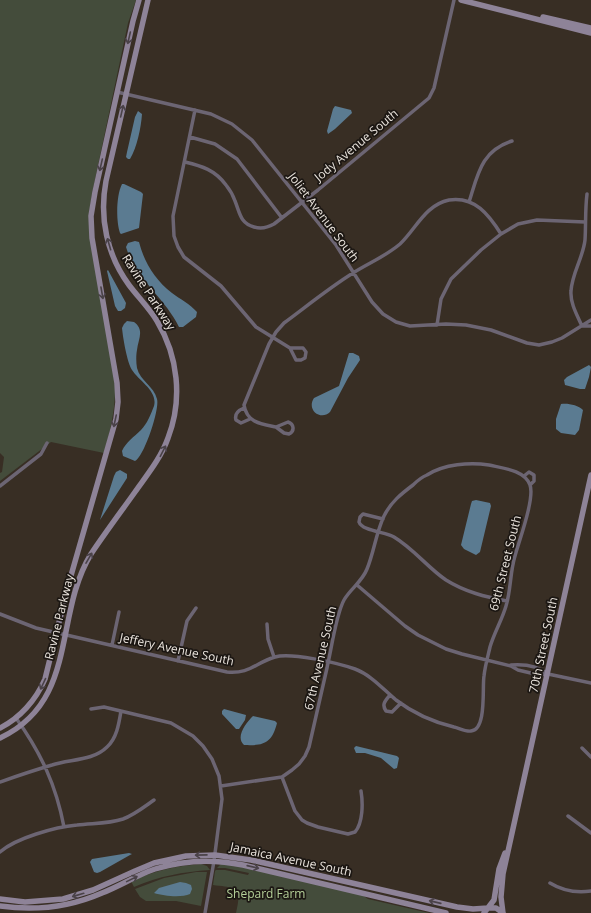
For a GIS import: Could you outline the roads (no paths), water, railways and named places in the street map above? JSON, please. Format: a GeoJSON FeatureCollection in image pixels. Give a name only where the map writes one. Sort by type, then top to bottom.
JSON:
{"type":"FeatureCollection","features":[{"type":"Feature","properties":{"kind":"street","name":"Ravine Parkway"},"geometry":{"type":"LineString","coordinates":[[0,728],[16,718],[30,704],[44,683],[68,586],[117,412],[118,383],[92,238],[91,223],[95,192],[139,0]]}},
{"type":"Feature","properties":{"kind":"street","name":"Ravine Parkway"},"geometry":{"type":"LineString","coordinates":[[0,738],[21,726],[40,707],[50,690],[58,669],[77,584],[85,564],[161,454],[171,430],[176,406],[176,373],[172,354],[156,320],[130,287],[118,268],[105,231],[103,211],[105,187],[148,0]]}},
{"type":"Feature","properties":{"kind":"street","name":"Jody Avenue South"},"geometry":{"type":"LineString","coordinates":[[184,162],[207,168],[221,179],[232,193],[240,215],[246,223],[256,228],[264,228],[274,224],[429,98],[434,88],[454,0]]}},
{"type":"Feature","properties":{"kind":"street"},"geometry":{"type":"LineString","coordinates":[[461,0],[591,33]]}},
{"type":"Feature","properties":{"kind":"street"},"geometry":{"type":"LineString","coordinates":[[464,0],[591,28]]}},
{"type":"Feature","properties":{"kind":"street","name":"Joliet Avenue South"},"geometry":{"type":"LineString","coordinates":[[117,92],[211,114],[222,118],[242,130],[252,140],[336,245],[372,302],[383,314],[396,322],[410,326],[466,325],[491,330],[527,343],[539,345],[562,338],[591,320]]}},
{"type":"Feature","properties":{"kind":"street"},"geometry":{"type":"LineString","coordinates":[[195,110],[173,216],[173,230],[178,247],[187,260],[221,286],[252,323],[272,338],[290,348],[303,348],[306,352],[305,358],[296,360],[290,348]]}},
{"type":"Feature","properties":{"kind":"street"},"geometry":{"type":"LineString","coordinates":[[190,137],[215,144],[237,159],[282,218]]}},
{"type":"Feature","properties":{"kind":"street"},"geometry":{"type":"LineString","coordinates":[[469,202],[480,169],[487,158],[499,146],[512,141]]}},
{"type":"Feature","properties":{"kind":"street"},"geometry":{"type":"LineString","coordinates":[[587,194],[585,240],[582,256],[571,291],[576,313],[582,326],[591,326]]}},
{"type":"Feature","properties":{"kind":"street"},"geometry":{"type":"LineString","coordinates":[[276,427],[288,422],[292,425],[293,429],[287,434],[276,427],[256,423],[250,419],[244,408],[245,400],[272,338],[284,324],[353,273],[396,247],[425,213],[433,206],[448,200],[469,202],[480,207],[487,214],[501,234]]}},
{"type":"Feature","properties":{"kind":"street"},"geometry":{"type":"LineString","coordinates":[[437,325],[441,299],[451,279],[481,250],[501,234],[518,224],[537,220],[585,222]]}},
{"type":"Feature","properties":{"kind":"street"},"geometry":{"type":"LineString","coordinates":[[244,408],[237,412],[235,416],[236,420],[241,423],[250,419]]}},
{"type":"Feature","properties":{"kind":"street"},"geometry":{"type":"LineString","coordinates":[[0,486],[41,454],[47,442]]}},
{"type":"Feature","properties":{"kind":"street","name":"67th Avenue South"},"geometry":{"type":"LineString","coordinates":[[221,786],[282,777],[296,767],[307,752],[341,607],[366,571],[383,520],[390,506],[398,495],[428,473],[456,465],[486,465],[501,468],[524,476],[528,472],[534,475],[534,480],[530,485]]}},
{"type":"Feature","properties":{"kind":"street","name":"70th Street South"},"geometry":{"type":"LineString","coordinates":[[503,913],[501,897],[503,874],[591,475]]}},
{"type":"Feature","properties":{"kind":"street"},"geometry":{"type":"LineString","coordinates":[[524,476],[530,485]]}},
{"type":"Feature","properties":{"kind":"street","name":"69th Street South"},"geometry":{"type":"LineString","coordinates":[[476,729],[479,725],[481,717],[484,677],[487,660],[507,601],[515,555],[523,532],[531,492],[530,485]]}},
{"type":"Feature","properties":{"kind":"street"},"geometry":{"type":"LineString","coordinates":[[383,520],[364,514],[361,515],[358,522],[361,526],[392,536],[403,543],[447,580],[479,595],[507,601]]}},
{"type":"Feature","properties":{"kind":"street"},"geometry":{"type":"LineString","coordinates":[[357,585],[389,614],[418,634],[446,649],[539,675],[548,674],[591,683]]}},
{"type":"Feature","properties":{"kind":"street"},"geometry":{"type":"LineString","coordinates":[[178,661],[187,621],[196,608]]}},
{"type":"Feature","properties":{"kind":"street"},"geometry":{"type":"LineString","coordinates":[[112,645],[119,612]]}},
{"type":"Feature","properties":{"kind":"street","name":"Jeffery Avenue South"},"geometry":{"type":"LineString","coordinates":[[0,614],[25,624],[57,633],[178,661],[234,672],[249,670],[274,657],[292,655],[328,663],[359,671],[373,680],[401,703],[413,711],[430,719],[471,732],[476,729]]}},
{"type":"Feature","properties":{"kind":"street"},"geometry":{"type":"LineString","coordinates":[[267,624],[268,637],[274,657]]}},
{"type":"Feature","properties":{"kind":"street"},"geometry":{"type":"LineString","coordinates":[[511,666],[521,664],[541,668],[548,674]]}},
{"type":"Feature","properties":{"kind":"street"},"geometry":{"type":"LineString","coordinates":[[390,695],[384,703],[384,708],[386,711],[392,712],[401,703]]}},
{"type":"Feature","properties":{"kind":"street"},"geometry":{"type":"LineString","coordinates":[[91,709],[102,706],[166,721],[188,732],[198,740],[208,752],[215,765],[221,786],[222,804],[205,913]]}},
{"type":"Feature","properties":{"kind":"street"},"geometry":{"type":"LineString","coordinates":[[0,782],[67,761],[92,757],[104,750],[110,745],[114,737],[121,711]]}},
{"type":"Feature","properties":{"kind":"street"},"geometry":{"type":"LineString","coordinates":[[16,718],[34,746],[45,767],[57,797],[64,827]]}},
{"type":"Feature","properties":{"kind":"street"},"geometry":{"type":"LineString","coordinates":[[582,748],[591,757]]}},
{"type":"Feature","properties":{"kind":"street"},"geometry":{"type":"LineString","coordinates":[[282,777],[295,811],[302,820],[311,825],[348,834],[354,833],[358,828],[362,807],[361,791]]}},
{"type":"Feature","properties":{"kind":"street"},"geometry":{"type":"LineString","coordinates":[[0,852],[12,843],[64,827],[122,820],[154,800]]}},
{"type":"Feature","properties":{"kind":"street"},"geometry":{"type":"LineString","coordinates":[[568,816],[591,833]]}},
{"type":"Feature","properties":{"kind":"street","name":"70th Street South"},"geometry":{"type":"LineString","coordinates":[[486,910],[495,895],[499,869],[515,821]]}},
{"type":"Feature","properties":{"kind":"street","name":"Jamaica Avenue South"},"geometry":{"type":"LineString","coordinates":[[0,899],[30,902],[63,899],[93,890],[135,870],[160,861],[186,856],[214,858],[446,913]]}},
{"type":"Feature","properties":{"kind":"street","name":"Jamaica Avenue South"},"geometry":{"type":"LineString","coordinates":[[0,906],[32,908],[64,905],[96,896],[136,877],[158,869],[182,863],[214,858],[237,857],[457,907],[486,910],[495,908],[503,913]]}},
{"type":"Feature","properties":{"kind":"street"},"geometry":{"type":"LineString","coordinates":[[550,883],[573,892],[591,892]]}},
{"type":"Feature","properties":{"kind":"water"},"geometry":{"type":"Polygon","coordinates":[[[335,106],[351,110],[352,113],[328,134],[327,131],[335,106]]]}},
{"type":"Feature","properties":{"kind":"water"},"geometry":{"type":"Polygon","coordinates":[[[138,111],[142,114],[140,131],[137,143],[130,159],[128,159],[126,157],[127,152],[135,117],[138,111]]]}},
{"type":"Feature","properties":{"kind":"water"},"geometry":{"type":"Polygon","coordinates":[[[122,184],[143,194],[139,228],[121,234],[117,208],[122,184]]]}},
{"type":"Feature","properties":{"kind":"water"},"geometry":{"type":"Polygon","coordinates":[[[135,241],[139,242],[147,263],[160,282],[197,312],[196,317],[183,327],[179,327],[130,258],[126,247],[128,243],[135,241]]]}},
{"type":"Feature","properties":{"kind":"water"},"geometry":{"type":"Polygon","coordinates":[[[108,270],[126,303],[125,308],[121,311],[118,311],[115,306],[108,270]]]}},
{"type":"Feature","properties":{"kind":"water"},"geometry":{"type":"Polygon","coordinates":[[[127,321],[134,322],[139,328],[140,335],[136,356],[137,368],[141,376],[153,390],[157,399],[154,422],[147,442],[139,458],[135,461],[123,456],[122,451],[128,442],[141,430],[149,419],[154,406],[154,401],[151,391],[135,374],[128,361],[122,328],[127,321]]]}},
{"type":"Feature","properties":{"kind":"water"},"geometry":{"type":"Polygon","coordinates":[[[349,353],[359,356],[360,360],[348,378],[330,412],[319,415],[313,410],[312,402],[314,398],[339,386],[349,353]]]}},
{"type":"Feature","properties":{"kind":"water"},"geometry":{"type":"Polygon","coordinates":[[[589,365],[591,367],[585,389],[565,385],[564,380],[567,377],[589,365]]]}},
{"type":"Feature","properties":{"kind":"water"},"geometry":{"type":"Polygon","coordinates":[[[561,404],[573,405],[583,410],[579,430],[575,435],[561,433],[556,429],[556,419],[561,404]]]}},
{"type":"Feature","properties":{"kind":"water"},"geometry":{"type":"Polygon","coordinates":[[[120,470],[127,474],[127,478],[100,520],[114,476],[116,472],[120,470]]]}},
{"type":"Feature","properties":{"kind":"water"},"geometry":{"type":"Polygon","coordinates":[[[476,500],[490,503],[491,506],[480,552],[476,555],[464,549],[461,545],[472,501],[476,500]]]}},
{"type":"Feature","properties":{"kind":"water"},"geometry":{"type":"Polygon","coordinates":[[[224,709],[246,715],[245,720],[239,729],[236,729],[222,714],[224,709]]]}},
{"type":"Feature","properties":{"kind":"water"},"geometry":{"type":"Polygon","coordinates":[[[253,716],[275,721],[277,723],[275,730],[270,739],[262,744],[244,745],[241,738],[242,730],[253,716]]]}},
{"type":"Feature","properties":{"kind":"water"},"geometry":{"type":"Polygon","coordinates":[[[356,746],[397,756],[399,758],[397,768],[394,769],[381,758],[365,753],[356,753],[354,748],[356,746]]]}},
{"type":"Feature","properties":{"kind":"water"},"geometry":{"type":"Polygon","coordinates":[[[129,853],[132,854],[97,873],[94,872],[90,862],[92,859],[129,853]]]}},
{"type":"Feature","properties":{"kind":"water"},"geometry":{"type":"Polygon","coordinates":[[[180,882],[191,885],[192,889],[190,894],[172,896],[154,893],[159,888],[180,882]]]}},
{"type":"Feature","properties":{"kind":"park label","name":"Shepard Farm"},"geometry":{"type":"Point","coordinates":[266,893]}}]}
